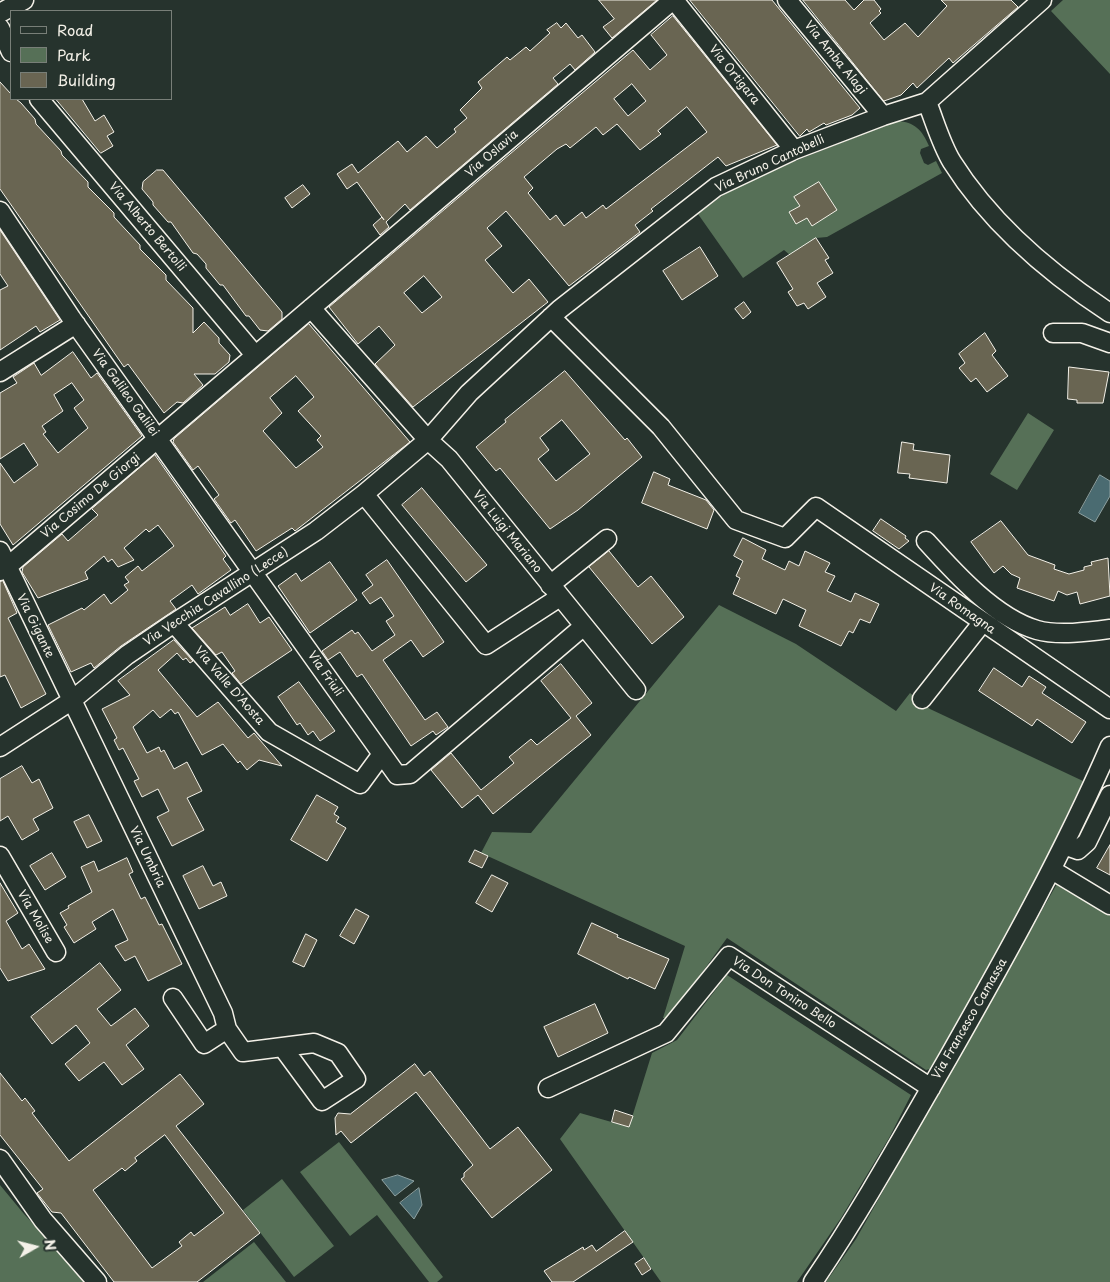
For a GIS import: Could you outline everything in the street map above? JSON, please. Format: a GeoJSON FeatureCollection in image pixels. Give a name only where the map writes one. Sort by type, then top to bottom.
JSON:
{"type":"FeatureCollection","features":[{"type":"Feature","properties":{"kind":"street"},"geometry":{"type":"LineString","coordinates":[[0,13],[24,0]]}},
{"type":"Feature","properties":{"kind":"street","name":"Via Ortigara"},"geometry":{"type":"LineString","coordinates":[[673,0],[794,150]]}},
{"type":"Feature","properties":{"kind":"street","name":"Via Oslavia"},"geometry":{"type":"LineString","coordinates":[[311,308],[673,0]]}},
{"type":"Feature","properties":{"kind":"street","name":"Via Amba Alagi"},"geometry":{"type":"LineString","coordinates":[[787,0],[883,116]]}},
{"type":"Feature","properties":{"kind":"street","name":"Via Bruno Cantobelli"},"geometry":{"type":"LineString","coordinates":[[428,440],[469,394],[552,317],[716,187],[794,150],[883,116],[927,102],[1042,0]]}},
{"type":"Feature","properties":{"kind":"street"},"geometry":{"type":"LineString","coordinates":[[0,28],[10,50]]}},
{"type":"Feature","properties":{"kind":"street","name":"Via Alberto Bertolli"},"geometry":{"type":"LineString","coordinates":[[40,100],[255,355]]}},
{"type":"Feature","properties":{"kind":"street"},"geometry":{"type":"LineString","coordinates":[[927,102],[951,161],[994,218],[1043,264],[1110,313]]}},
{"type":"Feature","properties":{"kind":"street","name":"Via Galileo Galilei"},"geometry":{"type":"LineString","coordinates":[[0,211],[76,324],[252,572]]}},
{"type":"Feature","properties":{"kind":"street","name":"Via Cosimo De Giorgi"},"geometry":{"type":"LineString","coordinates":[[2,563],[158,438],[311,308]]}},
{"type":"Feature","properties":{"kind":"street","name":"Via Luigi Mariano"},"geometry":{"type":"LineString","coordinates":[[311,308],[428,440],[449,459],[636,690]]}},
{"type":"Feature","properties":{"kind":"street","name":"Via Romagna"},"geometry":{"type":"LineString","coordinates":[[552,317],[661,427],[736,520],[785,538],[816,507],[982,623],[1110,709]]}},
{"type":"Feature","properties":{"kind":"street"},"geometry":{"type":"LineString","coordinates":[[0,372],[76,324]]}},
{"type":"Feature","properties":{"kind":"street"},"geometry":{"type":"LineString","coordinates":[[1053,333],[1082,333],[1110,343]]}},
{"type":"Feature","properties":{"kind":"street","name":"Via Vecchia Cavallino (Lecce)"},"geometry":{"type":"LineString","coordinates":[[0,748],[71,700],[128,655],[174,623],[316,531],[364,494],[428,440]]}},
{"type":"Feature","properties":{"kind":"street"},"geometry":{"type":"LineString","coordinates":[[364,494],[486,645],[555,591],[606,539]]}},
{"type":"Feature","properties":{"kind":"street"},"geometry":{"type":"LineString","coordinates":[[926,541],[963,582],[1003,613],[1037,630],[1079,633],[1110,629]]}},
{"type":"Feature","properties":{"kind":"street","name":"Via Gigante"},"geometry":{"type":"LineString","coordinates":[[2,563],[71,700]]}},
{"type":"Feature","properties":{"kind":"street","name":"Via Friuli"},"geometry":{"type":"LineString","coordinates":[[252,572],[397,775],[410,774],[584,626]]}},
{"type":"Feature","properties":{"kind":"street","name":"Via Valle D'Aosta"},"geometry":{"type":"LineString","coordinates":[[174,623],[268,732],[360,784],[382,754]]}},
{"type":"Feature","properties":{"kind":"street"},"geometry":{"type":"LineString","coordinates":[[922,699],[982,623]]}},
{"type":"Feature","properties":{"kind":"street","name":"Via Umbria"},"geometry":{"type":"LineString","coordinates":[[71,700],[225,1021],[242,1052],[283,1048]]}},
{"type":"Feature","properties":{"kind":"street","name":"Via Francesco Camassa"},"geometry":{"type":"LineString","coordinates":[[813,1282],[890,1163],[1021,930],[1052,870],[1110,746]]}},
{"type":"Feature","properties":{"kind":"street"},"geometry":{"type":"LineString","coordinates":[[1064,845],[1078,850],[1087,842],[1110,795]]}},
{"type":"Feature","properties":{"kind":"street","name":"Via Molise"},"geometry":{"type":"LineString","coordinates":[[0,856],[56,952]]}},
{"type":"Feature","properties":{"kind":"street"},"geometry":{"type":"LineString","coordinates":[[1052,870],[1110,905]]}},
{"type":"Feature","properties":{"kind":"street","name":"Via Don Tonino Bello"},"geometry":{"type":"LineString","coordinates":[[548,1088],[666,1033],[674,1026],[729,956],[931,1088]]}},
{"type":"Feature","properties":{"kind":"street"},"geometry":{"type":"LineString","coordinates":[[173,998],[204,1044],[225,1021]]}},
{"type":"Feature","properties":{"kind":"street"},"geometry":{"type":"LineString","coordinates":[[0,1159],[43,1220],[97,1282]]}},
{"type":"Feature","properties":{"kind":"green space"},"geometry":{"type":"Polygon","coordinates":[[[1063,0],[1110,0],[1110,74],[1051,11],[1063,0]]]}},
{"type":"Feature","properties":{"kind":"green space"},"geometry":{"type":"Polygon","coordinates":[[[897,121],[909,123],[921,131],[929,146],[921,149],[920,153],[924,163],[928,165],[936,161],[942,173],[827,237],[816,238],[790,255],[784,250],[743,278],[698,214],[739,183],[897,121]]]}},
{"type":"Feature","properties":{"kind":"green space"},"geometry":{"type":"Polygon","coordinates":[[[1028,413],[1054,430],[1017,490],[990,474],[1028,413]]]}},
{"type":"Feature","properties":{"kind":"green space"},"geometry":{"type":"Polygon","coordinates":[[[719,605],[796,644],[896,711],[910,693],[930,709],[1083,781],[1013,928],[930,1069],[926,1070],[727,938],[669,1018],[663,1018],[685,946],[481,853],[492,832],[531,833],[719,605]]]}},
{"type":"Feature","properties":{"kind":"green space"},"geometry":{"type":"Polygon","coordinates":[[[1058,882],[1110,914],[1110,1282],[826,1282],[856,1239],[1058,882]]]}},
{"type":"Feature","properties":{"kind":"green space"},"geometry":{"type":"Polygon","coordinates":[[[727,975],[911,1095],[889,1138],[841,1218],[797,1282],[661,1282],[560,1139],[580,1113],[629,1127],[652,1053],[677,1040],[727,975]]]}},
{"type":"Feature","properties":{"kind":"green space"},"geometry":{"type":"Polygon","coordinates":[[[339,1142],[443,1277],[437,1282],[429,1282],[377,1215],[350,1236],[300,1172],[339,1142]]]}},
{"type":"Feature","properties":{"kind":"green space"},"geometry":{"type":"Polygon","coordinates":[[[282,1179],[334,1246],[294,1277],[243,1210],[282,1179]]]}},
{"type":"Feature","properties":{"kind":"green space"},"geometry":{"type":"Polygon","coordinates":[[[0,1185],[24,1214],[87,1282],[0,1282],[0,1185]]]}},
{"type":"Feature","properties":{"kind":"green space"},"geometry":{"type":"Polygon","coordinates":[[[254,1242],[286,1282],[203,1282],[254,1242]]]}},
{"type":"Feature","properties":{"kind":"water"},"geometry":{"type":"Polygon","coordinates":[[[1100,475],[1110,481],[1110,496],[1095,522],[1079,513],[1100,475]]]}},
{"type":"Feature","properties":{"kind":"water"},"geometry":{"type":"Polygon","coordinates":[[[398,1175],[414,1181],[395,1196],[382,1180],[398,1175]]]}},
{"type":"Feature","properties":{"kind":"water"},"geometry":{"type":"Polygon","coordinates":[[[419,1188],[422,1205],[414,1219],[400,1203],[419,1188]]]}},
{"type":"Feature","properties":{"kind":"building"},"geometry":{"type":"Polygon","coordinates":[[[599,0],[657,0],[612,38],[603,27],[614,19],[599,0]]]}},
{"type":"Feature","properties":{"kind":"building"},"geometry":{"type":"Polygon","coordinates":[[[690,0],[772,0],[860,108],[852,115],[826,125],[824,123],[809,132],[807,129],[800,136],[690,0]]]}},
{"type":"Feature","properties":{"kind":"building"},"geometry":{"type":"Polygon","coordinates":[[[803,0],[845,0],[854,10],[864,0],[874,0],[881,9],[879,11],[881,13],[870,23],[884,40],[905,23],[918,37],[947,6],[941,0],[1011,0],[1018,7],[953,63],[949,58],[917,88],[913,83],[901,95],[884,101],[803,0]]]}},
{"type":"Feature","properties":{"kind":"building"},"geometry":{"type":"Polygon","coordinates":[[[673,16],[777,145],[726,166],[718,157],[651,209],[653,211],[635,225],[640,232],[569,286],[506,211],[487,228],[502,246],[485,260],[513,293],[529,279],[548,302],[413,407],[375,364],[395,345],[379,326],[358,344],[329,307],[633,50],[650,70],[667,55],[651,35],[673,16]],[[632,84],[614,99],[628,116],[646,101],[632,84]],[[687,107],[658,131],[661,134],[640,150],[617,124],[603,135],[596,127],[570,148],[566,144],[557,149],[524,177],[533,188],[528,193],[550,220],[556,215],[564,226],[582,212],[586,218],[603,205],[606,209],[707,132],[687,107]],[[424,276],[404,293],[422,313],[442,297],[424,276]]]}},
{"type":"Feature","properties":{"kind":"building"},"geometry":{"type":"Polygon","coordinates":[[[557,23],[561,28],[566,23],[578,38],[582,35],[595,52],[575,70],[570,64],[553,78],[558,84],[410,210],[405,204],[386,222],[389,227],[380,235],[373,225],[382,217],[357,182],[347,189],[337,174],[352,164],[358,173],[398,141],[407,152],[426,136],[437,148],[456,132],[454,129],[467,118],[460,110],[482,88],[478,82],[507,57],[510,60],[526,47],[530,51],[550,33],[547,30],[557,23]]]}},
{"type":"Feature","properties":{"kind":"building"},"geometry":{"type":"Polygon","coordinates":[[[0,82],[10,93],[10,100],[17,100],[21,103],[35,119],[36,124],[61,151],[62,155],[88,182],[88,187],[114,213],[114,217],[140,245],[140,249],[166,275],[166,280],[193,308],[193,333],[204,322],[219,338],[219,343],[230,355],[229,362],[215,374],[194,374],[203,385],[183,403],[177,402],[164,413],[128,364],[124,367],[0,189],[0,82]]]}},
{"type":"Feature","properties":{"kind":"building"},"geometry":{"type":"Polygon","coordinates":[[[57,100],[83,100],[95,121],[104,115],[114,132],[107,136],[113,146],[101,153],[57,100]]]}},
{"type":"Feature","properties":{"kind":"building"},"geometry":{"type":"Polygon","coordinates":[[[157,170],[163,170],[282,312],[282,319],[268,331],[260,330],[249,316],[246,316],[223,285],[220,285],[206,268],[206,264],[197,254],[193,253],[171,222],[168,222],[153,205],[153,202],[142,189],[143,182],[157,170]]]}},
{"type":"Feature","properties":{"kind":"building"},"geometry":{"type":"Polygon","coordinates":[[[819,182],[837,210],[812,226],[807,218],[796,224],[789,212],[800,206],[794,197],[819,182]]]}},
{"type":"Feature","properties":{"kind":"building"},"geometry":{"type":"Polygon","coordinates":[[[303,185],[310,194],[292,208],[285,198],[303,185]]]}},
{"type":"Feature","properties":{"kind":"building"},"geometry":{"type":"Polygon","coordinates":[[[0,230],[60,320],[40,332],[36,326],[0,350],[0,290],[8,286],[0,274],[0,230]]]}},
{"type":"Feature","properties":{"kind":"building"},"geometry":{"type":"Polygon","coordinates":[[[816,238],[829,258],[825,260],[833,273],[817,283],[826,297],[808,309],[804,303],[797,306],[788,292],[793,289],[777,263],[816,238]]]}},
{"type":"Feature","properties":{"kind":"building"},"geometry":{"type":"Polygon","coordinates":[[[700,247],[718,276],[682,300],[663,271],[700,247]]]}},
{"type":"Feature","properties":{"kind":"building"},"geometry":{"type":"Polygon","coordinates":[[[744,302],[751,312],[743,319],[735,309],[744,302]]]}},
{"type":"Feature","properties":{"kind":"building"},"geometry":{"type":"Polygon","coordinates":[[[309,324],[410,442],[295,531],[292,528],[256,551],[235,520],[231,523],[214,499],[219,495],[198,466],[193,470],[173,442],[174,439],[309,324]],[[296,376],[270,398],[282,413],[263,431],[296,468],[323,447],[317,440],[321,436],[298,411],[314,397],[296,376]]]}},
{"type":"Feature","properties":{"kind":"building"},"geometry":{"type":"Polygon","coordinates":[[[985,333],[996,351],[992,355],[1008,376],[987,392],[976,378],[971,382],[959,368],[965,363],[959,354],[985,333]]]}},
{"type":"Feature","properties":{"kind":"building"},"geometry":{"type":"Polygon","coordinates":[[[73,352],[91,378],[97,373],[142,436],[13,545],[0,524],[0,463],[14,483],[38,465],[24,443],[0,459],[0,393],[17,383],[13,377],[34,363],[41,375],[73,352]],[[72,383],[54,395],[63,411],[42,426],[46,432],[43,434],[58,453],[88,428],[74,408],[84,400],[72,383]]]}},
{"type":"Feature","properties":{"kind":"building"},"geometry":{"type":"Polygon","coordinates":[[[1069,367],[1109,372],[1103,403],[1077,403],[1077,400],[1068,399],[1069,367]]]}},
{"type":"Feature","properties":{"kind":"building"},"geometry":{"type":"Polygon","coordinates":[[[565,371],[642,457],[578,510],[550,529],[500,468],[496,471],[476,447],[506,422],[505,420],[565,371]],[[562,420],[540,438],[549,450],[538,459],[556,481],[590,454],[562,420]]]}},
{"type":"Feature","properties":{"kind":"building"},"geometry":{"type":"Polygon","coordinates":[[[902,442],[914,444],[913,450],[950,455],[947,483],[909,478],[910,474],[898,473],[902,442]]]}},
{"type":"Feature","properties":{"kind":"building"},"geometry":{"type":"Polygon","coordinates":[[[155,455],[226,556],[223,559],[231,570],[198,594],[192,585],[170,601],[176,609],[121,646],[94,668],[91,663],[71,672],[48,625],[82,608],[84,610],[104,594],[111,604],[128,590],[124,585],[129,582],[125,577],[138,566],[142,571],[174,546],[158,525],[149,532],[146,529],[124,548],[134,560],[118,567],[112,559],[108,562],[104,556],[85,572],[88,579],[38,598],[22,572],[23,567],[62,534],[68,541],[98,515],[92,509],[155,455]]]}},
{"type":"Feature","properties":{"kind":"building"},"geometry":{"type":"Polygon","coordinates":[[[654,472],[670,479],[668,485],[706,500],[714,510],[707,529],[642,503],[654,472]]]}},
{"type":"Feature","properties":{"kind":"building"},"geometry":{"type":"Polygon","coordinates":[[[422,488],[487,565],[466,582],[402,505],[422,488]]]}},
{"type":"Feature","properties":{"kind":"building"},"geometry":{"type":"Polygon","coordinates":[[[881,519],[906,536],[905,538],[909,541],[899,549],[873,531],[881,519]]]}},
{"type":"Feature","properties":{"kind":"building"},"geometry":{"type":"Polygon","coordinates":[[[1001,521],[1028,555],[1055,565],[1054,569],[1069,574],[1084,570],[1084,567],[1092,565],[1091,562],[1108,558],[1110,596],[1080,604],[1077,592],[1067,595],[1058,591],[1054,601],[1017,588],[1020,578],[1011,574],[1003,566],[994,573],[971,542],[1001,521]]]}},
{"type":"Feature","properties":{"kind":"building"},"geometry":{"type":"Polygon","coordinates":[[[743,538],[766,550],[762,559],[785,570],[789,561],[799,566],[805,551],[830,563],[825,572],[835,576],[827,591],[851,602],[855,593],[879,604],[870,623],[860,619],[853,633],[849,631],[841,646],[799,626],[806,610],[783,599],[776,614],[733,594],[740,578],[736,576],[743,561],[734,556],[743,538]]]}},
{"type":"Feature","properties":{"kind":"building"},"geometry":{"type":"Polygon","coordinates":[[[609,551],[638,587],[651,576],[684,617],[652,644],[589,567],[609,551]]]}},
{"type":"Feature","properties":{"kind":"building"},"geometry":{"type":"Polygon","coordinates":[[[387,560],[444,642],[423,657],[411,640],[383,660],[425,720],[437,712],[448,727],[436,735],[433,731],[411,746],[362,674],[357,677],[340,652],[328,660],[322,651],[352,630],[355,634],[358,632],[372,651],[395,635],[386,621],[394,616],[381,597],[370,604],[362,593],[373,585],[366,575],[387,560]]]}},
{"type":"Feature","properties":{"kind":"building"},"geometry":{"type":"Polygon","coordinates":[[[330,562],[357,600],[310,633],[278,586],[296,573],[301,581],[330,562]]]}},
{"type":"Feature","properties":{"kind":"building"},"geometry":{"type":"Polygon","coordinates":[[[3,581],[17,613],[8,618],[46,694],[21,708],[5,675],[0,677],[0,582],[3,581]]]}},
{"type":"Feature","properties":{"kind":"building"},"geometry":{"type":"Polygon","coordinates":[[[248,604],[260,623],[269,617],[292,650],[241,684],[232,673],[235,671],[222,652],[216,655],[192,628],[225,607],[230,615],[248,604]]]}},
{"type":"Feature","properties":{"kind":"building"},"geometry":{"type":"Polygon","coordinates":[[[174,640],[193,661],[190,663],[186,658],[183,660],[177,653],[158,670],[197,717],[218,702],[248,738],[254,733],[282,766],[259,760],[247,770],[240,761],[238,763],[223,744],[202,755],[178,712],[175,714],[171,709],[160,718],[153,710],[133,727],[147,753],[159,747],[161,752],[164,750],[174,769],[187,762],[202,791],[187,798],[204,830],[172,846],[157,817],[169,811],[158,789],[142,797],[134,781],[139,779],[123,748],[119,750],[114,740],[117,738],[102,709],[130,695],[118,681],[174,640]]]}},
{"type":"Feature","properties":{"kind":"building"},"geometry":{"type":"Polygon","coordinates":[[[561,664],[592,703],[576,716],[591,735],[493,814],[478,795],[462,808],[431,770],[451,753],[481,790],[514,763],[509,757],[531,739],[537,745],[571,718],[541,681],[561,664]]]}},
{"type":"Feature","properties":{"kind":"building"},"geometry":{"type":"Polygon","coordinates":[[[994,668],[1022,687],[1029,676],[1046,687],[1042,693],[1086,722],[1072,743],[1037,719],[1032,726],[979,691],[994,668]]]}},
{"type":"Feature","properties":{"kind":"building"},"geometry":{"type":"Polygon","coordinates":[[[299,682],[335,731],[320,741],[313,731],[308,735],[300,723],[297,725],[278,697],[299,682]]]}},
{"type":"Feature","properties":{"kind":"building"},"geometry":{"type":"Polygon","coordinates":[[[22,766],[32,783],[39,779],[53,808],[33,819],[39,830],[22,840],[8,816],[0,821],[0,779],[22,766]]]}},
{"type":"Feature","properties":{"kind":"building"},"geometry":{"type":"Polygon","coordinates":[[[317,795],[338,807],[334,814],[339,817],[336,822],[346,828],[327,861],[291,840],[317,795]]]}},
{"type":"Feature","properties":{"kind":"building"},"geometry":{"type":"Polygon","coordinates":[[[89,815],[102,841],[87,848],[74,822],[89,815]]]}},
{"type":"Feature","properties":{"kind":"building"},"geometry":{"type":"Polygon","coordinates":[[[1110,845],[1110,875],[1097,868],[1110,845]]]}},
{"type":"Feature","properties":{"kind":"building"},"geometry":{"type":"Polygon","coordinates":[[[475,850],[488,856],[482,868],[469,862],[475,850]]]}},
{"type":"Feature","properties":{"kind":"building"},"geometry":{"type":"Polygon","coordinates":[[[52,853],[66,877],[45,890],[30,866],[52,853]]]}},
{"type":"Feature","properties":{"kind":"building"},"geometry":{"type":"Polygon","coordinates":[[[127,858],[133,872],[129,874],[141,899],[145,897],[159,925],[162,924],[182,964],[148,981],[135,956],[125,961],[115,946],[128,940],[113,909],[92,922],[96,929],[74,943],[64,927],[67,925],[60,913],[92,892],[81,867],[94,861],[98,871],[127,858]]]}},
{"type":"Feature","properties":{"kind":"building"},"geometry":{"type":"Polygon","coordinates":[[[203,866],[213,886],[221,882],[227,896],[199,909],[183,876],[203,866]]]}},
{"type":"Feature","properties":{"kind":"building"},"geometry":{"type":"Polygon","coordinates":[[[492,875],[508,883],[492,912],[476,903],[492,875]]]}},
{"type":"Feature","properties":{"kind":"building"},"geometry":{"type":"Polygon","coordinates":[[[0,883],[18,913],[6,921],[22,949],[29,944],[45,969],[8,981],[0,968],[0,883]]]}},
{"type":"Feature","properties":{"kind":"building"},"geometry":{"type":"Polygon","coordinates":[[[356,909],[369,916],[354,944],[340,936],[356,909]]]}},
{"type":"Feature","properties":{"kind":"building"},"geometry":{"type":"Polygon","coordinates":[[[592,923],[618,935],[617,937],[669,959],[655,989],[629,977],[628,979],[578,954],[592,923]]]}},
{"type":"Feature","properties":{"kind":"building"},"geometry":{"type":"Polygon","coordinates":[[[306,934],[317,940],[304,967],[293,962],[306,934]]]}},
{"type":"Feature","properties":{"kind":"building"},"geometry":{"type":"Polygon","coordinates":[[[100,963],[121,990],[97,1009],[111,1026],[135,1008],[149,1026],[126,1045],[144,1069],[122,1085],[104,1062],[79,1081],[65,1064],[90,1043],[76,1025],[52,1044],[31,1017],[100,963]]]}},
{"type":"Feature","properties":{"kind":"building"},"geometry":{"type":"Polygon","coordinates":[[[595,1004],[608,1033],[558,1057],[544,1027],[595,1004]]]}},
{"type":"Feature","properties":{"kind":"building"},"geometry":{"type":"Polygon","coordinates":[[[415,1064],[424,1076],[430,1071],[490,1149],[518,1127],[552,1170],[492,1218],[461,1179],[464,1177],[464,1173],[473,1165],[416,1092],[351,1143],[341,1131],[336,1135],[335,1118],[338,1113],[350,1114],[415,1064]]]}},
{"type":"Feature","properties":{"kind":"building"},"geometry":{"type":"Polygon","coordinates":[[[0,1073],[22,1101],[25,1098],[35,1111],[32,1113],[69,1161],[180,1074],[204,1104],[176,1126],[260,1233],[197,1282],[114,1282],[61,1213],[52,1212],[37,1193],[43,1189],[0,1135],[0,1073]],[[165,1135],[135,1158],[137,1161],[125,1171],[122,1168],[93,1190],[152,1268],[182,1246],[179,1242],[191,1232],[194,1236],[224,1213],[165,1135]]]}},
{"type":"Feature","properties":{"kind":"building"},"geometry":{"type":"Polygon","coordinates":[[[615,1110],[633,1116],[629,1127],[612,1122],[615,1110]]]}},
{"type":"Feature","properties":{"kind":"building"},"geometry":{"type":"Polygon","coordinates":[[[625,1231],[633,1242],[573,1282],[552,1282],[544,1271],[583,1247],[584,1250],[592,1245],[596,1251],[625,1231]]]}},
{"type":"Feature","properties":{"kind":"building"},"geometry":{"type":"Polygon","coordinates":[[[644,1258],[651,1269],[642,1275],[635,1264],[644,1258]]]}}]}
